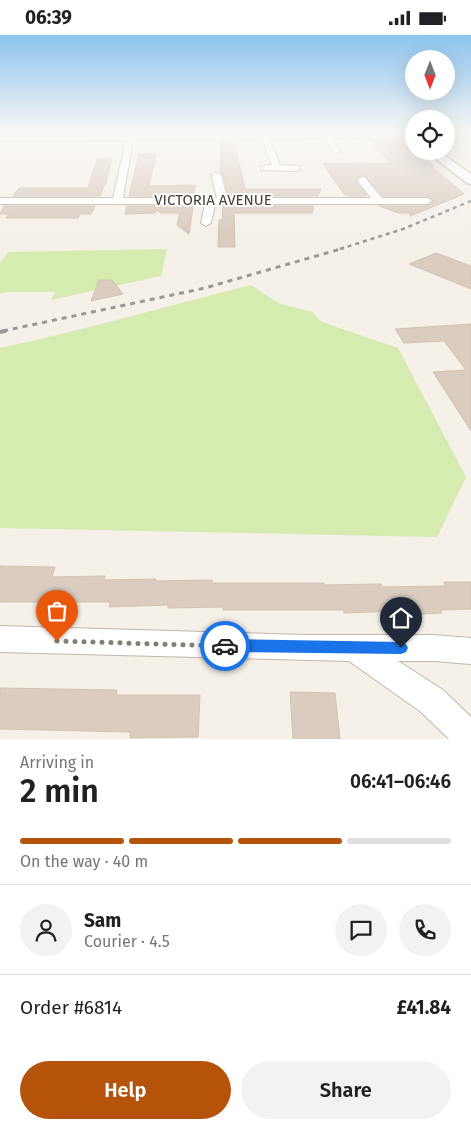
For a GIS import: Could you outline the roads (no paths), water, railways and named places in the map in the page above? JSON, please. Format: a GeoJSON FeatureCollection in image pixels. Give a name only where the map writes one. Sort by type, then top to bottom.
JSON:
{"type":"FeatureCollection","features":[{"type":"Feature","properties":{"kind":"street"},"geometry":{"type":"LineString","coordinates":[[117,201],[124,166]]}},
{"type":"Feature","properties":{"kind":"street"},"geometry":{"type":"LineString","coordinates":[[451,166],[471,180]]}},
{"type":"Feature","properties":{"kind":"street"},"geometry":{"type":"LineString","coordinates":[[264,168],[297,168]]}},
{"type":"Feature","properties":{"kind":"street"},"geometry":{"type":"LineString","coordinates":[[206,223],[216,200],[216,175]]}},
{"type":"Feature","properties":{"kind":"street"},"geometry":{"type":"LineString","coordinates":[[362,180],[378,200]]}},
{"type":"Feature","properties":{"kind":"street","name":"VICTORIA AVENUE"},"geometry":{"type":"LineString","coordinates":[[0,201],[427,201]]}},
{"type":"Feature","properties":{"kind":"street"},"geometry":{"type":"LineString","coordinates":[[0,639],[353,648],[434,648],[471,651]]}},
{"type":"Feature","properties":{"kind":"street"},"geometry":{"type":"LineString","coordinates":[[353,648],[432,701],[471,739]]}},
{"type":"Feature","properties":{"kind":"railway"},"geometry":{"type":"LineString","coordinates":[[340,249],[403,229],[471,201]]}},
{"type":"Feature","properties":{"kind":"railway"},"geometry":{"type":"LineString","coordinates":[[3,331],[205,288],[344,248]]}},
{"type":"Feature","properties":{"kind":"railway"},"geometry":{"type":"LineString","coordinates":[[0,332],[9,330]]}}]}
